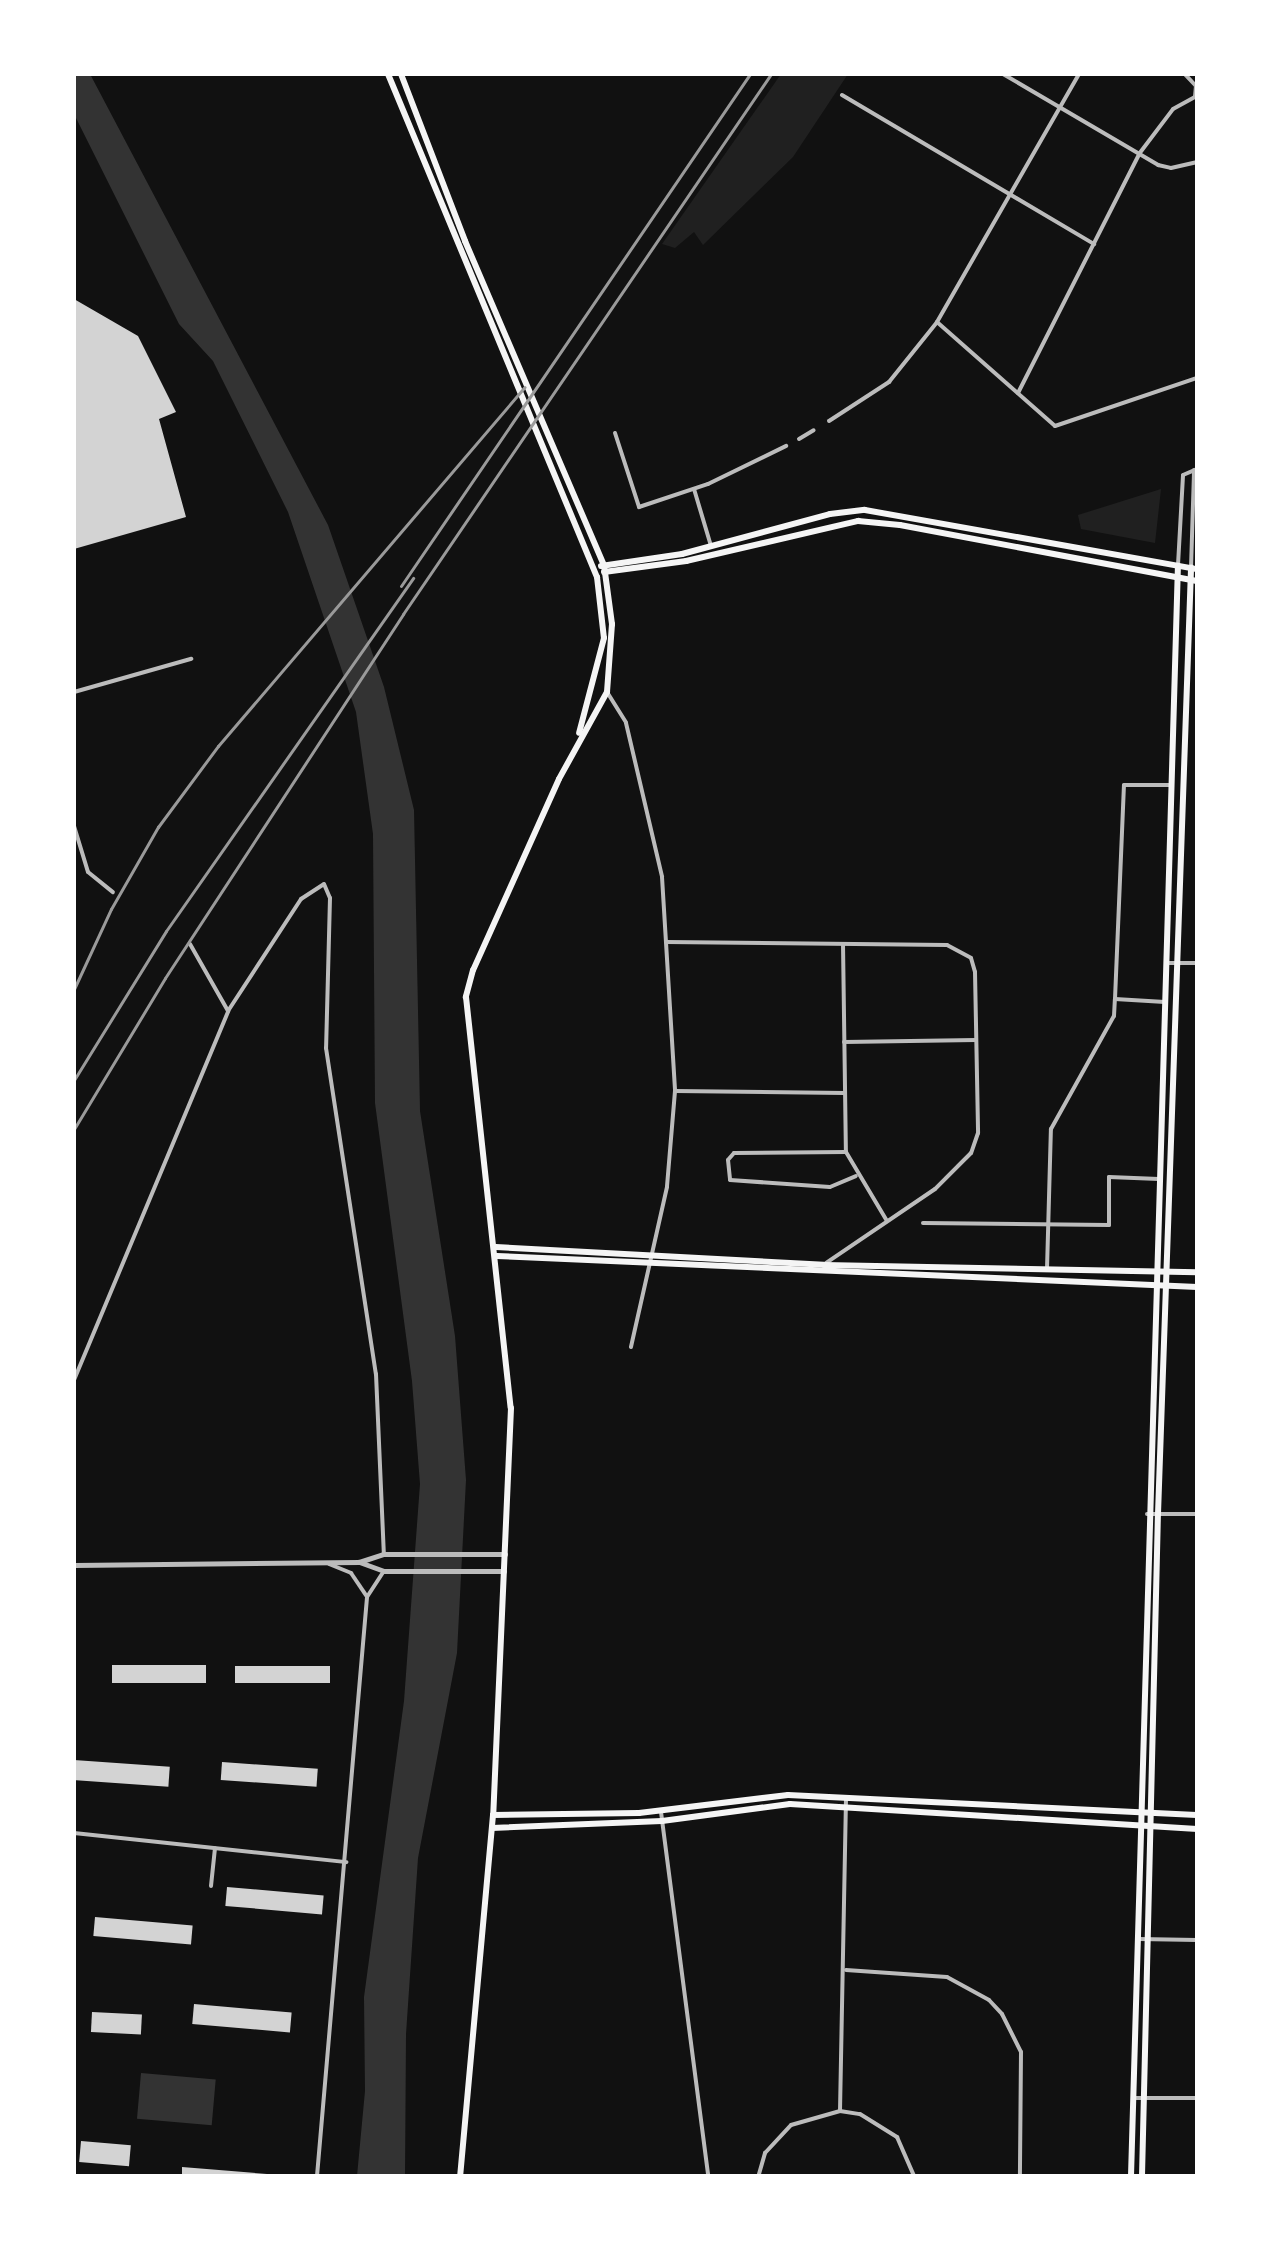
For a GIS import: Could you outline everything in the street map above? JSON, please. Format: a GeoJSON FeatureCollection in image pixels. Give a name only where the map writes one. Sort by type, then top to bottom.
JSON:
{"type":"FeatureCollection","features":[{"type":"Feature","properties":{"kind":"main road"},"geometry":{"type":"LineString","coordinates":[[388,74],[595,570],[604,638],[577,740]]}},
{"type":"Feature","properties":{"kind":"main road"},"geometry":{"type":"LineString","coordinates":[[401,74],[465,241],[605,568],[612,624],[607,692],[577,740],[473,970],[466,997],[511,1393],[493,1815],[460,2176]]}},
{"type":"Feature","properties":{"kind":"main road"},"geometry":{"type":"LineString","coordinates":[[595,570],[711,546],[830,514],[865,510],[1194,568],[1158,1514],[1142,2176]]}},
{"type":"Feature","properties":{"kind":"main road"},"geometry":{"type":"LineString","coordinates":[[605,568],[686,561],[858,521],[900,525],[1194,580]]}},
{"type":"Feature","properties":{"kind":"main road"},"geometry":{"type":"LineString","coordinates":[[1131,2176],[1147,1514],[1178,566]]}},
{"type":"Feature","properties":{"kind":"main road"},"geometry":{"type":"LineString","coordinates":[[496,1247],[651,1261],[1197,1287]]}},
{"type":"Feature","properties":{"kind":"main road"},"geometry":{"type":"LineString","coordinates":[[497,1256],[1047,1272],[1197,1272]]}},
{"type":"Feature","properties":{"kind":"main road"},"geometry":{"type":"LineString","coordinates":[[493,1815],[661,1812],[766,1796],[846,1797],[1197,1815]]}},
{"type":"Feature","properties":{"kind":"main road"},"geometry":{"type":"LineString","coordinates":[[492,1828],[662,1821],[776,1805],[1197,1829]]}},
{"type":"Feature","properties":{"kind":"street"},"geometry":{"type":"LineString","coordinates":[[1003,74],[1139,154],[1171,168],[1197,162]]}},
{"type":"Feature","properties":{"kind":"street"},"geometry":{"type":"LineString","coordinates":[[829,421],[889,382],[937,322],[1079,74]]}},
{"type":"Feature","properties":{"kind":"street"},"geometry":{"type":"LineString","coordinates":[[1018,393],[1139,154],[1173,109],[1195,97],[1196,86],[1185,74]]}},
{"type":"Feature","properties":{"kind":"street"},"geometry":{"type":"LineString","coordinates":[[842,95],[1094,244]]}},
{"type":"Feature","properties":{"kind":"street"},"geometry":{"type":"LineString","coordinates":[[937,322],[1055,426],[1197,378]]}},
{"type":"Feature","properties":{"kind":"street"},"geometry":{"type":"LineString","coordinates":[[799,439],[814,430]]}},
{"type":"Feature","properties":{"kind":"street"},"geometry":{"type":"LineString","coordinates":[[615,433],[639,507],[694,489],[786,446]]}},
{"type":"Feature","properties":{"kind":"street"},"geometry":{"type":"LineString","coordinates":[[1178,566],[1183,475],[1195,469],[1194,568]]}},
{"type":"Feature","properties":{"kind":"street"},"geometry":{"type":"LineString","coordinates":[[694,489],[711,546]]}},
{"type":"Feature","properties":{"kind":"street"},"geometry":{"type":"LineString","coordinates":[[74,692],[191,659]]}},
{"type":"Feature","properties":{"kind":"street"},"geometry":{"type":"LineString","coordinates":[[607,692],[626,723],[645,822],[662,877],[675,1091],[667,1187],[631,1347]]}},
{"type":"Feature","properties":{"kind":"street"},"geometry":{"type":"LineString","coordinates":[[1047,1272],[1051,1129],[1114,1016],[1124,785],[1171,785]]}},
{"type":"Feature","properties":{"kind":"street"},"geometry":{"type":"LineString","coordinates":[[74,826],[88,872],[113,892]]}},
{"type":"Feature","properties":{"kind":"street"},"geometry":{"type":"LineString","coordinates":[[74,1380],[228,1011],[301,899],[314,886],[328,887],[326,1048],[376,1374],[384,1554]]}},
{"type":"Feature","properties":{"kind":"street"},"geometry":{"type":"LineString","coordinates":[[666,942],[959,948],[971,958],[975,972],[978,1133],[971,1153],[958,1171],[824,1265]]}},
{"type":"Feature","properties":{"kind":"street"},"geometry":{"type":"LineString","coordinates":[[190,944],[228,1011]]}},
{"type":"Feature","properties":{"kind":"street"},"geometry":{"type":"LineString","coordinates":[[843,944],[846,1152],[856,1176],[887,1221]]}},
{"type":"Feature","properties":{"kind":"street"},"geometry":{"type":"LineString","coordinates":[[1166,963],[1197,963]]}},
{"type":"Feature","properties":{"kind":"street"},"geometry":{"type":"LineString","coordinates":[[1115,999],[1165,1002]]}},
{"type":"Feature","properties":{"kind":"street"},"geometry":{"type":"LineString","coordinates":[[844,1042],[976,1040]]}},
{"type":"Feature","properties":{"kind":"street"},"geometry":{"type":"LineString","coordinates":[[675,1091],[845,1093]]}},
{"type":"Feature","properties":{"kind":"street"},"geometry":{"type":"LineString","coordinates":[[846,1152],[734,1153],[728,1160],[730,1180],[830,1187],[856,1176]]}},
{"type":"Feature","properties":{"kind":"street"},"geometry":{"type":"LineString","coordinates":[[923,1223],[1109,1225],[1109,1177],[1159,1179]]}},
{"type":"Feature","properties":{"kind":"street"},"geometry":{"type":"LineString","coordinates":[[1147,1514],[1197,1514]]}},
{"type":"Feature","properties":{"kind":"street"},"geometry":{"type":"LineString","coordinates":[[74,1565],[328,1564],[359,1562],[384,1554],[506,1554]]}},
{"type":"Feature","properties":{"kind":"street"},"geometry":{"type":"LineString","coordinates":[[359,1562],[384,1571],[504,1571]]}},
{"type":"Feature","properties":{"kind":"street"},"geometry":{"type":"LineString","coordinates":[[328,1564],[351,1573],[367,1597]]}},
{"type":"Feature","properties":{"kind":"street"},"geometry":{"type":"LineString","coordinates":[[317,2176],[347,1862],[367,1597],[384,1571]]}},
{"type":"Feature","properties":{"kind":"street"},"geometry":{"type":"LineString","coordinates":[[840,2111],[846,1970],[846,1797]]}},
{"type":"Feature","properties":{"kind":"street"},"geometry":{"type":"LineString","coordinates":[[661,1812],[708,2176]]}},
{"type":"Feature","properties":{"kind":"street"},"geometry":{"type":"LineString","coordinates":[[74,1833],[347,1862]]}},
{"type":"Feature","properties":{"kind":"street"},"geometry":{"type":"LineString","coordinates":[[211,1886],[215,1848]]}},
{"type":"Feature","properties":{"kind":"street"},"geometry":{"type":"LineString","coordinates":[[1139,1939],[1197,1940]]}},
{"type":"Feature","properties":{"kind":"street"},"geometry":{"type":"LineString","coordinates":[[846,1970],[947,1977],[989,2000],[1002,2014],[1021,2052],[1020,2176]]}},
{"type":"Feature","properties":{"kind":"street"},"geometry":{"type":"LineString","coordinates":[[1134,2098],[1197,2098]]}},
{"type":"Feature","properties":{"kind":"street"},"geometry":{"type":"LineString","coordinates":[[759,2174],[765,2153],[791,2125],[840,2111],[860,2114],[897,2137],[914,2176]]}},
{"type":"Feature","properties":{"kind":"shaded area"},"geometry":{"type":"Polygon","coordinates":[[[74,74],[90,74],[328,525],[384,687],[414,810],[420,1111],[455,1336],[466,1480],[457,1653],[418,1858],[406,2034],[405,2176],[357,2176],[365,2091],[364,1997],[404,1701],[420,1484],[412,1381],[375,1103],[373,834],[356,712],[288,512],[213,361],[179,324],[74,114],[74,74]]]}},
{"type":"Feature","properties":{"kind":"shaded area"},"geometry":{"type":"Polygon","coordinates":[[[781,74],[848,74],[793,157],[703,245],[694,232],[675,248],[662,244],[781,74]]]}},
{"type":"Feature","properties":{"kind":"shaded area"},"geometry":{"type":"Polygon","coordinates":[[[1161,489],[1155,543],[1081,529],[1078,515],[1161,489]]]}},
{"type":"Feature","properties":{"kind":"shaded area"},"geometry":{"type":"Polygon","coordinates":[[[141,2073],[216,2080],[212,2125],[137,2119],[141,2073]]]}},
{"type":"Feature","properties":{"kind":"building"},"geometry":{"type":"Polygon","coordinates":[[[74,299],[138,336],[176,412],[159,419],[186,517],[74,549],[74,299]]]}},
{"type":"Feature","properties":{"kind":"building"},"geometry":{"type":"Polygon","coordinates":[[[112,1665],[206,1665],[206,1683],[112,1683],[112,1665]]]}},
{"type":"Feature","properties":{"kind":"building"},"geometry":{"type":"Polygon","coordinates":[[[235,1666],[330,1666],[330,1683],[235,1683],[235,1666]]]}},
{"type":"Feature","properties":{"kind":"building"},"geometry":{"type":"Polygon","coordinates":[[[74,1760],[170,1767],[168,1787],[74,1780],[74,1760]]]}},
{"type":"Feature","properties":{"kind":"building"},"geometry":{"type":"Polygon","coordinates":[[[222,1762],[318,1769],[317,1787],[221,1780],[222,1762]]]}},
{"type":"Feature","properties":{"kind":"building"},"geometry":{"type":"Polygon","coordinates":[[[227,1887],[324,1895],[322,1914],[225,1906],[227,1887]]]}},
{"type":"Feature","properties":{"kind":"building"},"geometry":{"type":"Polygon","coordinates":[[[95,1917],[193,1926],[191,1944],[93,1936],[95,1917]]]}},
{"type":"Feature","properties":{"kind":"building"},"geometry":{"type":"Polygon","coordinates":[[[194,2004],[292,2013],[290,2032],[192,2024],[194,2004]]]}},
{"type":"Feature","properties":{"kind":"building"},"geometry":{"type":"Polygon","coordinates":[[[92,2012],[142,2015],[141,2035],[91,2032],[92,2012]]]}},
{"type":"Feature","properties":{"kind":"building"},"geometry":{"type":"Polygon","coordinates":[[[81,2141],[131,2145],[129,2166],[79,2162],[81,2141]]]}},
{"type":"Feature","properties":{"kind":"building"},"geometry":{"type":"Polygon","coordinates":[[[182,2167],[267,2174],[267,2176],[182,2176],[182,2167]]]}},
{"type":"Feature","properties":{"kind":"railway"},"geometry":{"type":"LineString","coordinates":[[401,586],[750,74]]}},
{"type":"Feature","properties":{"kind":"railway"},"geometry":{"type":"LineString","coordinates":[[74,1129],[165,978],[403,614],[771,74]]}},
{"type":"Feature","properties":{"kind":"railway"},"geometry":{"type":"LineString","coordinates":[[74,989],[111,909],[158,827],[218,746],[525,387]]}},
{"type":"Feature","properties":{"kind":"railway"},"geometry":{"type":"LineString","coordinates":[[74,1080],[166,931],[413,578]]}}]}
